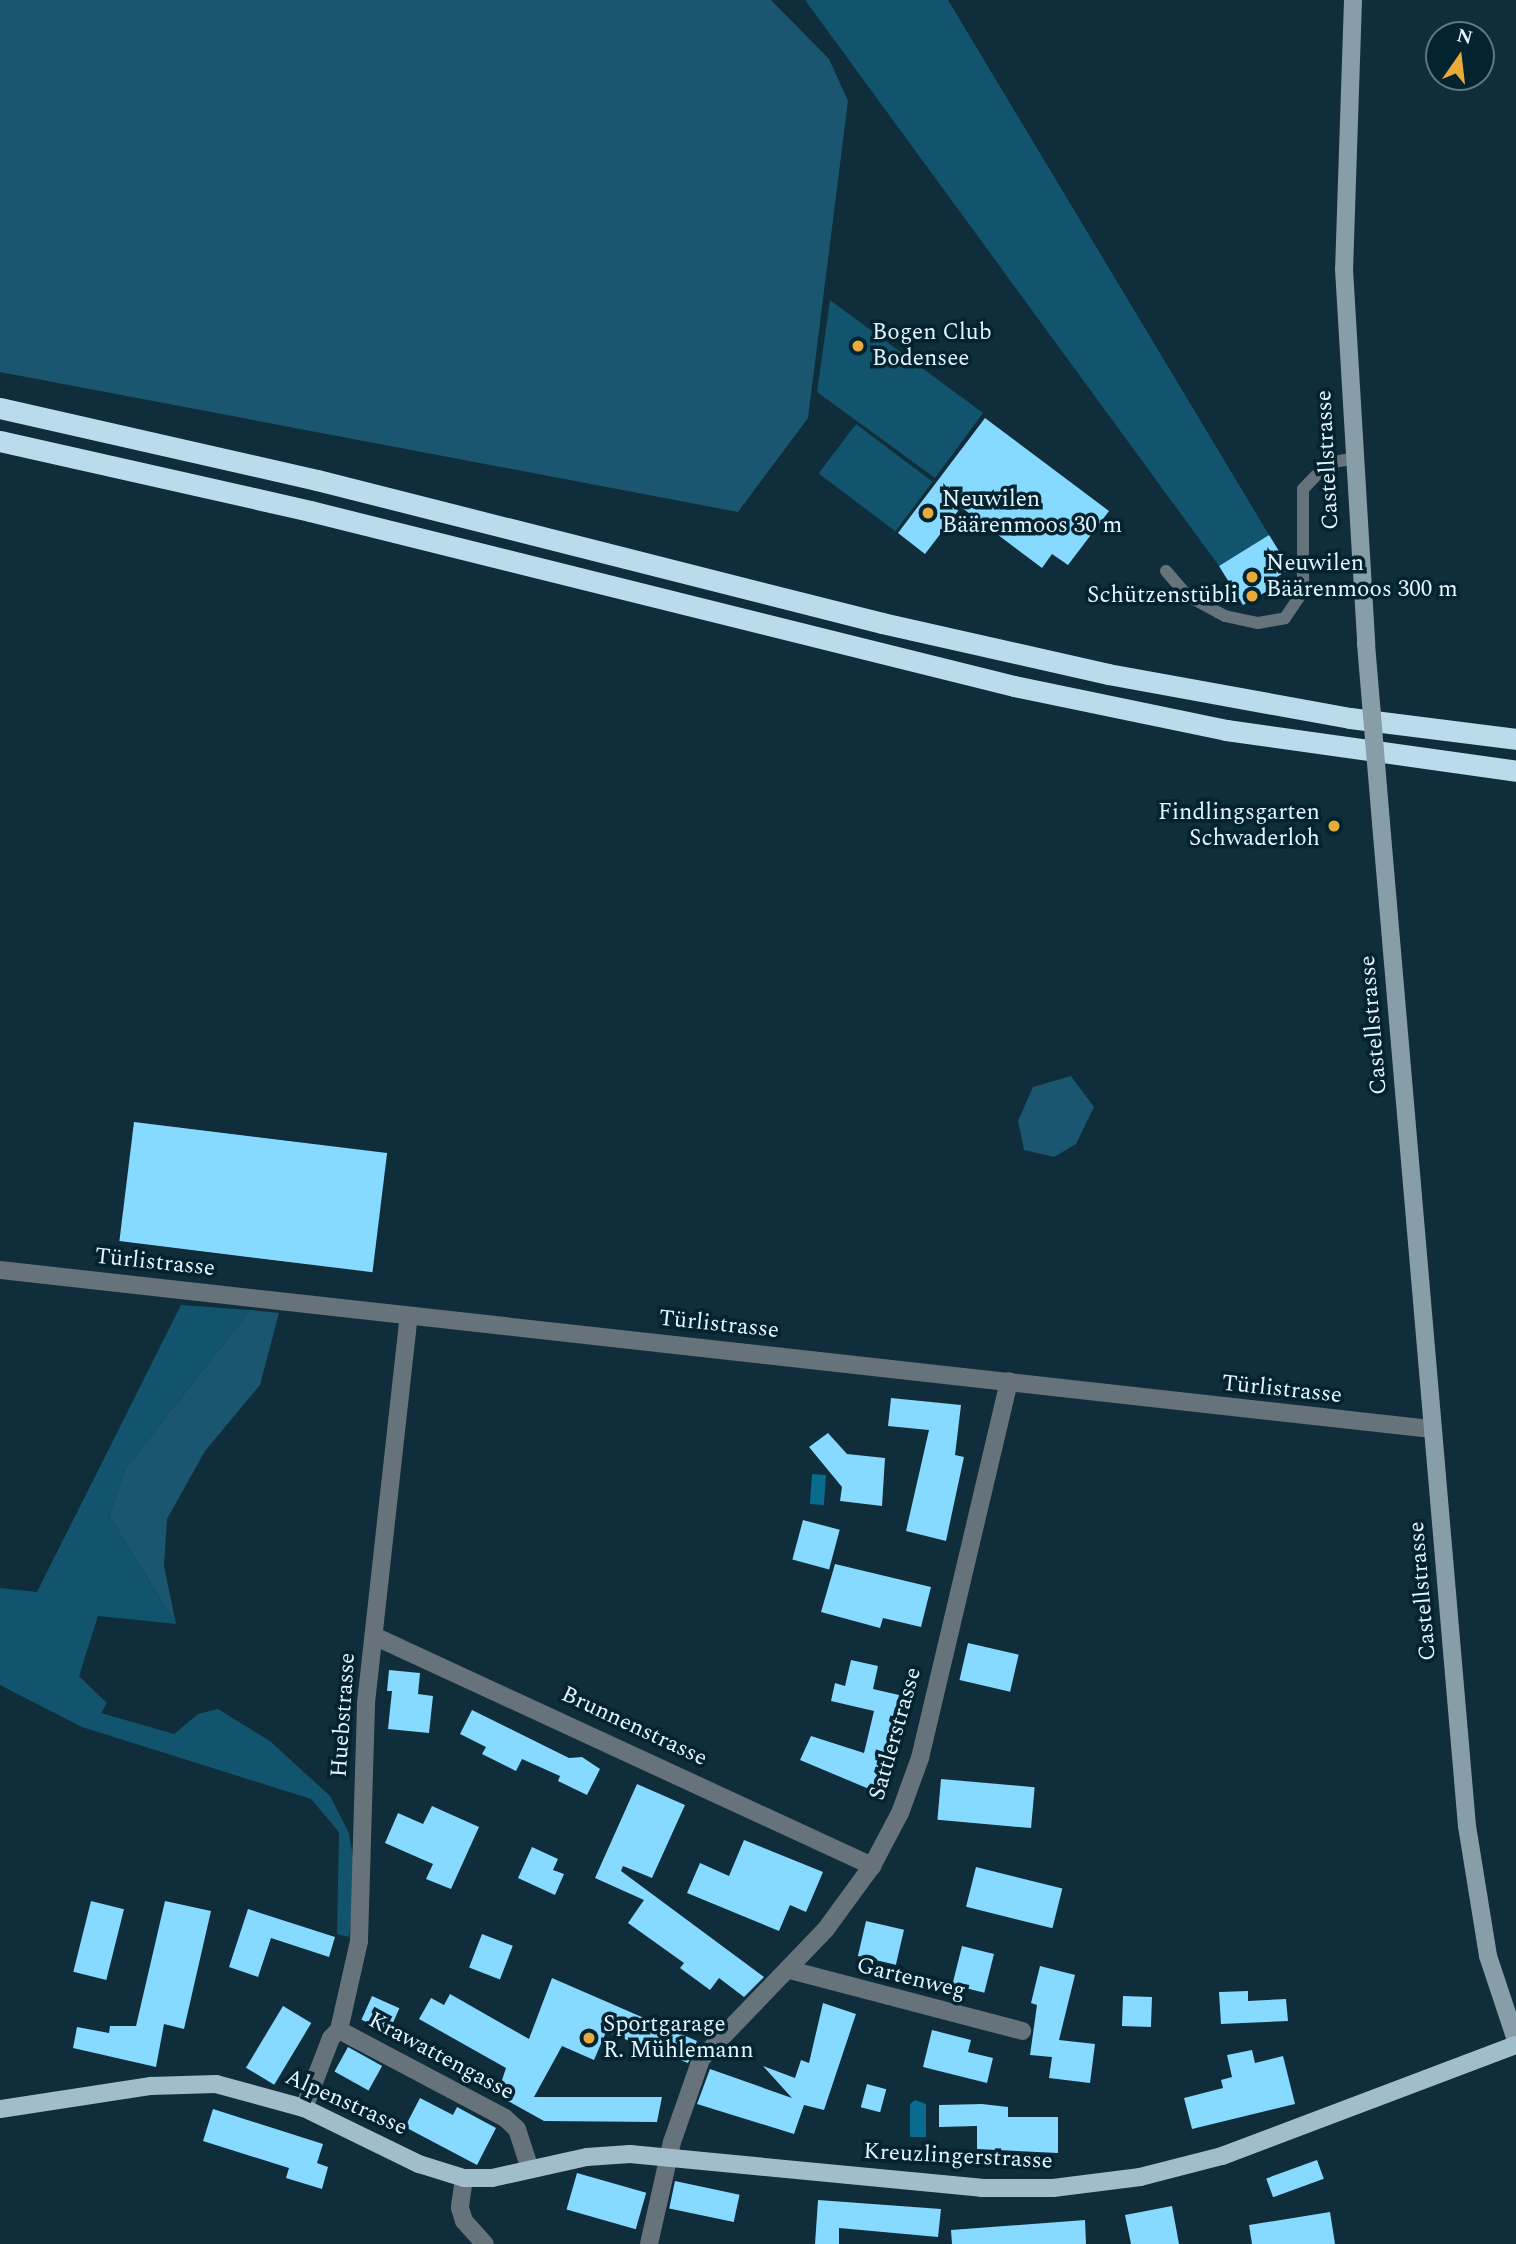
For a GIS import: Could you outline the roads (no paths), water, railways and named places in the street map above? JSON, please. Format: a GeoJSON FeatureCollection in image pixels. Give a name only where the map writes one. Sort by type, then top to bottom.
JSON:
{"type":"FeatureCollection","features":[{"type":"Feature","properties":{"kind":"highway"},"geometry":{"type":"LineString","coordinates":[[0,408],[317,480],[856,616],[1108,674],[1350,718],[1516,739]]}},
{"type":"Feature","properties":{"kind":"highway"},"geometry":{"type":"LineString","coordinates":[[0,441],[298,508],[1014,686],[1287,740],[1516,771]]}},
{"type":"Feature","properties":{"kind":"main road","name":"Kreuzlingerstrasse"},"geometry":{"type":"LineString","coordinates":[[668,2157],[981,2188],[1096,2185],[1222,2156],[1516,2042]]}},
{"type":"Feature","properties":{"kind":"main road","name":"Alpenstrasse"},"geometry":{"type":"LineString","coordinates":[[0,2109],[189,2082],[245,2088],[304,2108],[419,2164],[464,2178],[492,2178],[606,2155],[668,2157]]}},
{"type":"Feature","properties":{"kind":"street","name":"Castellstrasse"},"geometry":{"type":"LineString","coordinates":[[1353,0],[1343,269],[1351,459],[1432,1429],[1476,1896],[1488,1956],[1516,2042]]}},
{"type":"Feature","properties":{"kind":"street","name":"Türlistrasse"},"geometry":{"type":"LineString","coordinates":[[0,1270],[1432,1429]]}},
{"type":"Feature","properties":{"kind":"street","name":"Huebstrasse"},"geometry":{"type":"LineString","coordinates":[[304,2108],[331,2038],[340,2029],[359,1941],[364,1738],[409,1316]]}},
{"type":"Feature","properties":{"kind":"street","name":"Sattlerstrasse"},"geometry":{"type":"LineString","coordinates":[[649,2244],[668,2157],[701,2059],[790,1970],[872,1866],[900,1813],[920,1758],[1009,1381]]}},
{"type":"Feature","properties":{"kind":"street","name":"Brunnenstrasse"},"geometry":{"type":"LineString","coordinates":[[374,1636],[872,1866]]}},
{"type":"Feature","properties":{"kind":"street","name":"Gartenweg"},"geometry":{"type":"LineString","coordinates":[[790,1970],[1022,2031]]}},
{"type":"Feature","properties":{"kind":"street","name":"Krawattengasse"},"geometry":{"type":"LineString","coordinates":[[340,2029],[505,2118],[517,2129],[530,2169]]}},
{"type":"Feature","properties":{"kind":"street"},"geometry":{"type":"LineString","coordinates":[[464,2178],[460,2208],[464,2221],[485,2244]]}},
{"type":"Feature","properties":{"kind":"lane"},"geometry":{"type":"LineString","coordinates":[[1166,571],[1188,596],[1225,616],[1258,623],[1285,618],[1303,591],[1303,489],[1328,463],[1351,459]]}},
{"type":"Feature","properties":{"kind":"place","name":"Bogen Club Bodensee"},"geometry":{"type":"Point","coordinates":[858,346]}},
{"type":"Feature","properties":{"kind":"place","name":"Neuwilen Bäärenmoos 30 m"},"geometry":{"type":"Point","coordinates":[928,513]}},
{"type":"Feature","properties":{"kind":"place","name":"Neuwilen Bäärenmoos 300 m"},"geometry":{"type":"Point","coordinates":[1252,577]}},
{"type":"Feature","properties":{"kind":"place","name":"Schützenstübli"},"geometry":{"type":"Point","coordinates":[1252,596]}},
{"type":"Feature","properties":{"kind":"place","name":"Findlingsgarten Schwaderloh"},"geometry":{"type":"Point","coordinates":[1334,826]}},
{"type":"Feature","properties":{"kind":"place","name":"Sportgarage R. Mühlemann"},"geometry":{"type":"Point","coordinates":[589,2038]}}]}
